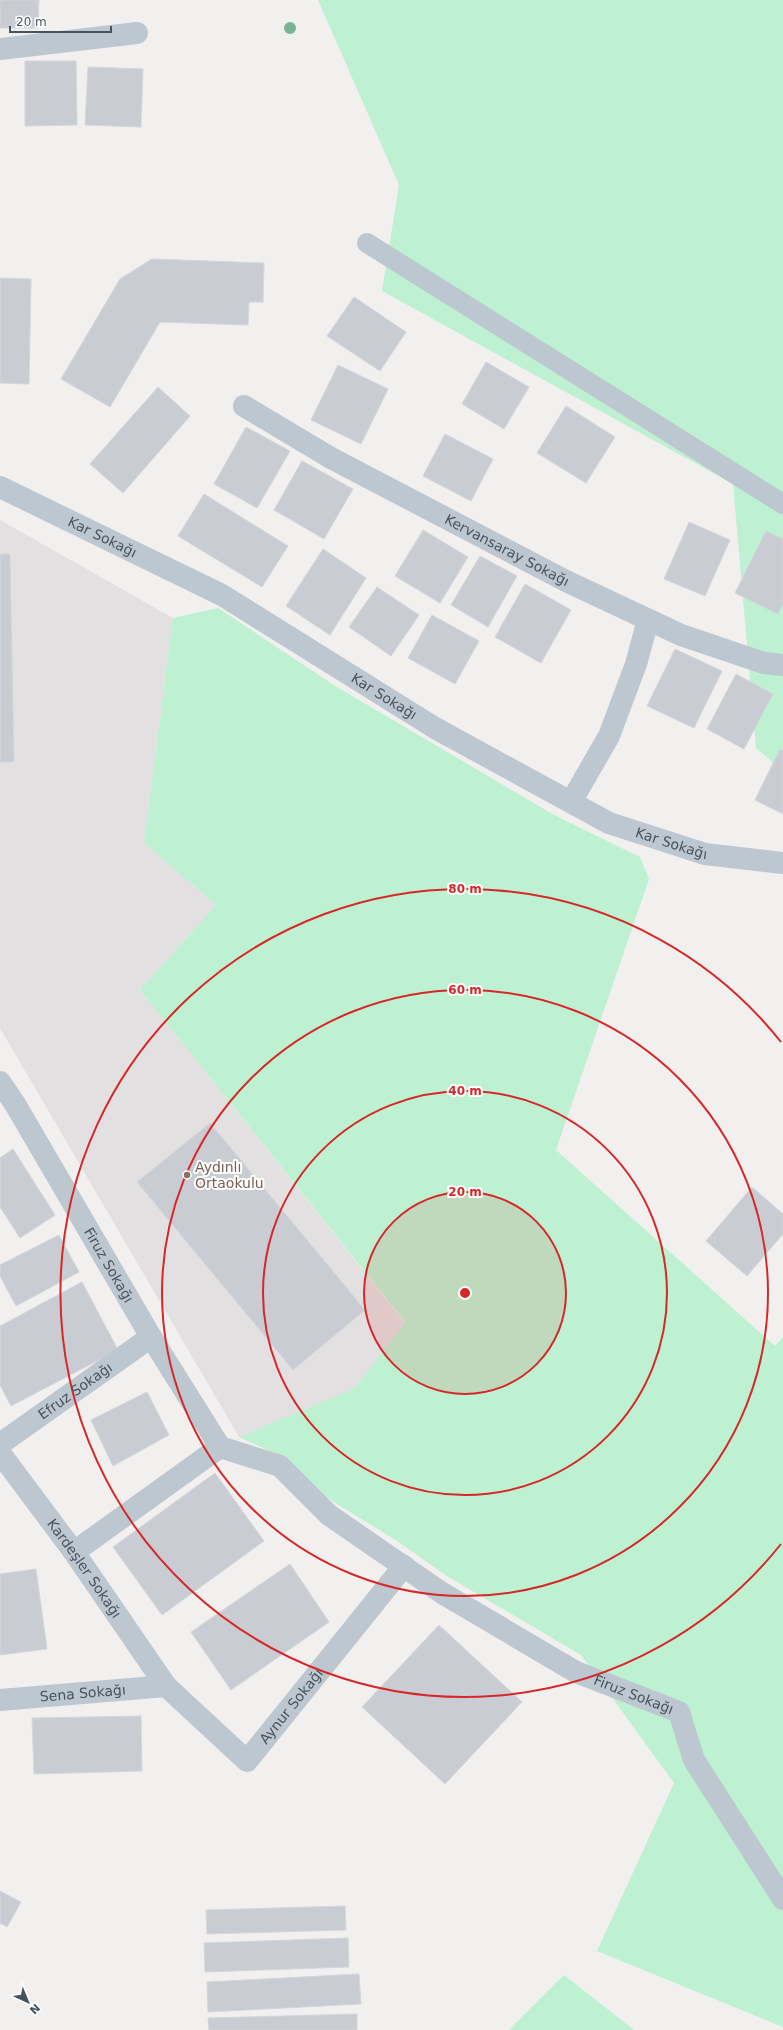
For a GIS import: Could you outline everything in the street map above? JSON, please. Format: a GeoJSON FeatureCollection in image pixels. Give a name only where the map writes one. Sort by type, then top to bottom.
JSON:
{"type":"FeatureCollection","features":[{"type":"Feature","properties":{"kind":"street"},"geometry":{"type":"LineString","coordinates":[[0,49],[137,33]]}},
{"type":"Feature","properties":{"kind":"street","name":"Kervansaray Sokağı"},"geometry":{"type":"LineString","coordinates":[[244,406],[331,458],[566,581],[681,635],[764,663],[783,665]]}},
{"type":"Feature","properties":{"kind":"street","name":"Kar Sokağı"},"geometry":{"type":"LineString","coordinates":[[0,487],[222,595],[435,728],[610,823],[705,854],[783,863]]}},
{"type":"Feature","properties":{"kind":"street"},"geometry":{"type":"LineString","coordinates":[[571,802],[609,736],[636,664],[648,620]]}},
{"type":"Feature","properties":{"kind":"street","name":"Firuz Sokağı"},"geometry":{"type":"LineString","coordinates":[[0,1082],[15,1104],[151,1338],[220,1447]]}},
{"type":"Feature","properties":{"kind":"street","name":"Efruz Sokağı"},"geometry":{"type":"LineString","coordinates":[[0,1444],[151,1338]]}},
{"type":"Feature","properties":{"kind":"street"},"geometry":{"type":"LineString","coordinates":[[74,1552],[220,1447],[280,1466],[329,1515],[404,1566]]}},
{"type":"Feature","properties":{"kind":"street","name":"Kardeşler Sokağı"},"geometry":{"type":"LineString","coordinates":[[0,1453],[74,1552],[166,1686]]}},
{"type":"Feature","properties":{"kind":"street","name":"Firuz Sokağı"},"geometry":{"type":"LineString","coordinates":[[404,1566],[442,1593],[576,1672],[679,1712],[694,1760],[783,1899]]}},
{"type":"Feature","properties":{"kind":"street","name":"Aynur Sokağı"},"geometry":{"type":"LineString","coordinates":[[166,1686],[246,1760],[404,1566]]}},
{"type":"Feature","properties":{"kind":"street","name":"Sena Sokağı"},"geometry":{"type":"LineString","coordinates":[[0,1700],[166,1686]]}},
{"type":"Feature","properties":{"kind":"lane"},"geometry":{"type":"LineString","coordinates":[[367,244],[783,504]]}},
{"type":"Feature","properties":{"kind":"shaded area"},"geometry":{"type":"Polygon","coordinates":[[[0,520],[173,618],[144,843],[216,905],[140,990],[405,1323],[355,1388],[239,1437],[0,1028],[0,520]]]}},
{"type":"Feature","properties":{"kind":"green space"},"geometry":{"type":"Polygon","coordinates":[[[318,0],[783,0],[783,771],[756,748],[733,484],[382,291],[399,185],[318,0]]]}},
{"type":"Feature","properties":{"kind":"green space"},"geometry":{"type":"Polygon","coordinates":[[[218,608],[337,687],[554,815],[640,857],[649,879],[556,1150],[775,1346],[783,1337],[783,2027],[597,1951],[674,1783],[581,1655],[447,1576],[397,1541],[329,1499],[280,1456],[239,1437],[355,1388],[405,1322],[140,990],[216,905],[144,843],[173,618],[218,608]]]}},
{"type":"Feature","properties":{"kind":"green space"},"geometry":{"type":"Polygon","coordinates":[[[564,1975],[634,2030],[509,2030],[564,1975]]]}},
{"type":"Feature","properties":{"kind":"building"},"geometry":{"type":"Polygon","coordinates":[[[0,0],[39,0],[38,28],[0,28],[0,0]]]}},
{"type":"Feature","properties":{"kind":"building"},"geometry":{"type":"Polygon","coordinates":[[[25,61],[76,61],[77,125],[25,126],[25,61]]]}},
{"type":"Feature","properties":{"kind":"building"},"geometry":{"type":"Polygon","coordinates":[[[88,67],[143,69],[141,127],[85,125],[88,67]]]}},
{"type":"Feature","properties":{"kind":"building"},"geometry":{"type":"Polygon","coordinates":[[[152,259],[264,263],[263,302],[249,302],[248,325],[160,322],[110,407],[61,379],[120,279],[152,259]]]}},
{"type":"Feature","properties":{"kind":"building"},"geometry":{"type":"Polygon","coordinates":[[[0,278],[31,279],[29,384],[0,383],[0,278]]]}},
{"type":"Feature","properties":{"kind":"building"},"geometry":{"type":"Polygon","coordinates":[[[354,297],[406,332],[380,371],[327,336],[354,297]]]}},
{"type":"Feature","properties":{"kind":"building"},"geometry":{"type":"Polygon","coordinates":[[[486,362],[529,387],[504,429],[462,404],[486,362]]]}},
{"type":"Feature","properties":{"kind":"building"},"geometry":{"type":"Polygon","coordinates":[[[338,365],[388,389],[361,444],[311,420],[338,365]]]}},
{"type":"Feature","properties":{"kind":"building"},"geometry":{"type":"Polygon","coordinates":[[[158,387],[190,416],[123,493],[90,464],[158,387]]]}},
{"type":"Feature","properties":{"kind":"building"},"geometry":{"type":"Polygon","coordinates":[[[566,406],[615,437],[586,483],[537,453],[566,406]]]}},
{"type":"Feature","properties":{"kind":"building"},"geometry":{"type":"Polygon","coordinates":[[[246,427],[290,451],[257,508],[214,484],[246,427]]]}},
{"type":"Feature","properties":{"kind":"building"},"geometry":{"type":"Polygon","coordinates":[[[445,434],[493,459],[471,501],[423,476],[445,434]]]}},
{"type":"Feature","properties":{"kind":"building"},"geometry":{"type":"Polygon","coordinates":[[[302,461],[353,489],[324,539],[274,510],[302,461]]]}},
{"type":"Feature","properties":{"kind":"building"},"geometry":{"type":"Polygon","coordinates":[[[204,494],[288,546],[262,587],[178,536],[204,494]]]}},
{"type":"Feature","properties":{"kind":"building"},"geometry":{"type":"Polygon","coordinates":[[[689,522],[730,540],[705,596],[664,579],[689,522]]]}},
{"type":"Feature","properties":{"kind":"building"},"geometry":{"type":"Polygon","coordinates":[[[423,530],[468,557],[440,603],[395,576],[423,530]]]}},
{"type":"Feature","properties":{"kind":"building"},"geometry":{"type":"Polygon","coordinates":[[[766,531],[783,539],[783,604],[778,614],[735,593],[766,531]]]}},
{"type":"Feature","properties":{"kind":"building"},"geometry":{"type":"Polygon","coordinates":[[[323,549],[366,578],[330,635],[286,606],[323,549]]]}},
{"type":"Feature","properties":{"kind":"building"},"geometry":{"type":"Polygon","coordinates":[[[0,554],[10,554],[14,762],[0,762],[0,554]]]}},
{"type":"Feature","properties":{"kind":"building"},"geometry":{"type":"Polygon","coordinates":[[[480,556],[517,576],[488,627],[451,605],[480,556]]]}},
{"type":"Feature","properties":{"kind":"building"},"geometry":{"type":"Polygon","coordinates":[[[525,584],[571,610],[541,663],[495,637],[525,584]]]}},
{"type":"Feature","properties":{"kind":"building"},"geometry":{"type":"Polygon","coordinates":[[[377,587],[419,615],[391,656],[349,627],[377,587]]]}},
{"type":"Feature","properties":{"kind":"building"},"geometry":{"type":"Polygon","coordinates":[[[432,615],[479,641],[455,684],[408,658],[432,615]]]}},
{"type":"Feature","properties":{"kind":"building"},"geometry":{"type":"Polygon","coordinates":[[[675,649],[722,671],[694,728],[647,706],[675,649]]]}},
{"type":"Feature","properties":{"kind":"building"},"geometry":{"type":"Polygon","coordinates":[[[736,674],[773,694],[744,749],[707,729],[736,674]]]}},
{"type":"Feature","properties":{"kind":"building"},"geometry":{"type":"Polygon","coordinates":[[[780,749],[783,751],[783,814],[755,800],[780,749]]]}},
{"type":"Feature","properties":{"kind":"building"},"geometry":{"type":"Polygon","coordinates":[[[210,1123],[365,1310],[293,1370],[137,1182],[210,1123]]]}},
{"type":"Feature","properties":{"kind":"building"},"geometry":{"type":"Polygon","coordinates":[[[13,1149],[55,1215],[20,1238],[0,1207],[0,1158],[13,1149]]]}},
{"type":"Feature","properties":{"kind":"building"},"geometry":{"type":"Polygon","coordinates":[[[752,1187],[783,1214],[783,1234],[747,1276],[706,1241],[752,1187]]]}},
{"type":"Feature","properties":{"kind":"building"},"geometry":{"type":"Polygon","coordinates":[[[59,1235],[79,1272],[16,1306],[0,1276],[0,1265],[59,1235]]]}},
{"type":"Feature","properties":{"kind":"building"},"geometry":{"type":"Polygon","coordinates":[[[82,1282],[118,1350],[11,1406],[0,1385],[0,1326],[82,1282]]]}},
{"type":"Feature","properties":{"kind":"building"},"geometry":{"type":"Polygon","coordinates":[[[147,1392],[169,1435],[113,1466],[91,1420],[147,1392]]]}},
{"type":"Feature","properties":{"kind":"building"},"geometry":{"type":"Polygon","coordinates":[[[215,1473],[264,1541],[162,1615],[113,1547],[215,1473]]]}},
{"type":"Feature","properties":{"kind":"building"},"geometry":{"type":"Polygon","coordinates":[[[290,1564],[329,1622],[231,1690],[191,1632],[290,1564]]]}},
{"type":"Feature","properties":{"kind":"building"},"geometry":{"type":"Polygon","coordinates":[[[36,1569],[47,1649],[0,1655],[0,1574],[36,1569]]]}},
{"type":"Feature","properties":{"kind":"building"},"geometry":{"type":"Polygon","coordinates":[[[439,1625],[522,1702],[445,1784],[362,1707],[439,1625]]]}},
{"type":"Feature","properties":{"kind":"building"},"geometry":{"type":"Polygon","coordinates":[[[141,1716],[142,1771],[34,1774],[32,1718],[141,1716]]]}},
{"type":"Feature","properties":{"kind":"building"},"geometry":{"type":"Polygon","coordinates":[[[0,1891],[21,1902],[7,1927],[0,1923],[0,1891]]]}},
{"type":"Feature","properties":{"kind":"building"},"geometry":{"type":"Polygon","coordinates":[[[345,1906],[346,1930],[207,1934],[206,1910],[345,1906]]]}},
{"type":"Feature","properties":{"kind":"building"},"geometry":{"type":"Polygon","coordinates":[[[348,1938],[349,1967],[205,1972],[204,1943],[348,1938]]]}},
{"type":"Feature","properties":{"kind":"building"},"geometry":{"type":"Polygon","coordinates":[[[359,1974],[361,2004],[208,2012],[207,1982],[359,1974]]]}},
{"type":"Feature","properties":{"kind":"building"},"geometry":{"type":"Polygon","coordinates":[[[357,2014],[357,2030],[209,2030],[208,2018],[357,2014]]]}},
{"type":"Feature","properties":{"kind":"place","name":"Aydınlı Ortaokulu"},"geometry":{"type":"Point","coordinates":[187,1175]}}]}
